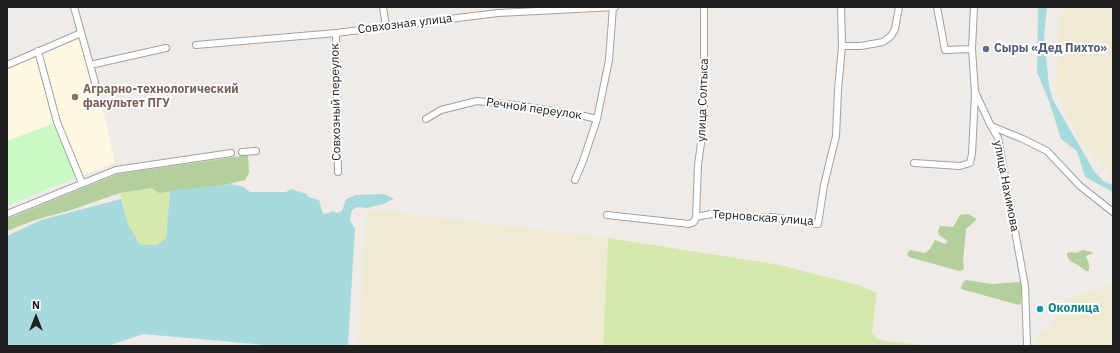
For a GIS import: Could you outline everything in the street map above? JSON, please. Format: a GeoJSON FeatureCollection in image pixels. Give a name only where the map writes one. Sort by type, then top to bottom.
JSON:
{"type":"FeatureCollection","features":[{"type":"Feature","properties":{"kind":"street"},"geometry":{"type":"LineString","coordinates":[[74,7],[96,86]]}},
{"type":"Feature","properties":{"kind":"street"},"geometry":{"type":"LineString","coordinates":[[384,7],[386,26]]}},
{"type":"Feature","properties":{"kind":"street","name":"Совхозная улица"},"geometry":{"type":"LineString","coordinates":[[196,45],[336,33],[498,13],[614,7]]}},
{"type":"Feature","properties":{"kind":"street","name":"Речной переулок"},"geometry":{"type":"LineString","coordinates":[[575,180],[597,119],[608,60],[614,7]]}},
{"type":"Feature","properties":{"kind":"street","name":"улица Солтыса"},"geometry":{"type":"LineString","coordinates":[[696,216],[698,165],[704,121],[704,7]]}},
{"type":"Feature","properties":{"kind":"street","name":"Терновская улица"},"geometry":{"type":"LineString","coordinates":[[607,215],[689,224],[694,222],[696,216],[711,214],[741,217],[772,217],[818,224],[824,185],[836,136],[842,46],[841,7]]}},
{"type":"Feature","properties":{"kind":"street"},"geometry":{"type":"LineString","coordinates":[[842,46],[861,46],[883,42],[891,36],[895,29],[899,7]]}},
{"type":"Feature","properties":{"kind":"street"},"geometry":{"type":"LineString","coordinates":[[937,7],[945,50],[972,49]]}},
{"type":"Feature","properties":{"kind":"street","name":"улица Нахимова"},"geometry":{"type":"LineString","coordinates":[[974,7],[972,49],[975,92],[990,126],[998,138],[1025,286],[1026,344]]}},
{"type":"Feature","properties":{"kind":"street"},"geometry":{"type":"LineString","coordinates":[[7,64],[81,33]]}},
{"type":"Feature","properties":{"kind":"street","name":"Совхозный переулок"},"geometry":{"type":"LineString","coordinates":[[336,33],[338,172]]}},
{"type":"Feature","properties":{"kind":"street"},"geometry":{"type":"LineString","coordinates":[[90,65],[166,48]]}},
{"type":"Feature","properties":{"kind":"street"},"geometry":{"type":"LineString","coordinates":[[38,51],[57,122],[82,183]]}},
{"type":"Feature","properties":{"kind":"street"},"geometry":{"type":"LineString","coordinates":[[914,163],[960,166],[970,163],[972,154],[975,92]]}},
{"type":"Feature","properties":{"kind":"street","name":"Речной переулок"},"geometry":{"type":"LineString","coordinates":[[426,119],[441,110],[476,101],[515,105],[597,119]]}},
{"type":"Feature","properties":{"kind":"street"},"geometry":{"type":"LineString","coordinates":[[990,126],[1023,139],[1047,151],[1080,186],[1113,212]]}},
{"type":"Feature","properties":{"kind":"street"},"geometry":{"type":"LineString","coordinates":[[242,152],[256,151]]}},
{"type":"Feature","properties":{"kind":"street"},"geometry":{"type":"LineString","coordinates":[[7,214],[116,170],[231,153]]}},
{"type":"Feature","properties":{"kind":"shaded area"},"geometry":{"type":"Polygon","coordinates":[[[1065,7],[1113,7],[1113,176],[1081,143],[1056,90],[1060,19],[1065,7]]]}},
{"type":"Feature","properties":{"kind":"shaded area","name":"Аграрно-технологический факультет ПГУ"},"geometry":{"type":"Polygon","coordinates":[[[82,37],[107,126],[115,163],[79,176],[57,122],[7,141],[7,69],[82,37]]]}},
{"type":"Feature","properties":{"kind":"shaded area"},"geometry":{"type":"Polygon","coordinates":[[[376,210],[608,238],[603,346],[358,346],[367,212],[376,210]]]}},
{"type":"Feature","properties":{"kind":"shaded area"},"geometry":{"type":"Polygon","coordinates":[[[1113,284],[1113,346],[1036,346],[1037,337],[1053,324],[1062,301],[1113,284]]]}},
{"type":"Feature","properties":{"kind":"green space"},"geometry":{"type":"Polygon","coordinates":[[[57,122],[79,176],[7,206],[7,141],[57,122]]]}},
{"type":"Feature","properties":{"kind":"green space"},"geometry":{"type":"Polygon","coordinates":[[[248,155],[249,173],[245,180],[229,184],[159,193],[151,188],[120,193],[68,211],[35,220],[7,231],[7,219],[118,174],[248,155]]]}},
{"type":"Feature","properties":{"kind":"green space"},"geometry":{"type":"Polygon","coordinates":[[[151,188],[159,193],[170,191],[166,238],[156,245],[140,245],[128,224],[120,193],[151,188]]]}},
{"type":"Feature","properties":{"kind":"green space"},"geometry":{"type":"Polygon","coordinates":[[[968,214],[977,219],[966,229],[963,260],[964,270],[959,271],[909,257],[907,254],[910,250],[925,253],[930,249],[935,240],[945,244],[948,241],[939,235],[938,231],[940,226],[953,227],[960,215],[968,214]]]}},
{"type":"Feature","properties":{"kind":"green space"},"geometry":{"type":"Polygon","coordinates":[[[608,238],[780,265],[858,285],[877,293],[872,332],[877,339],[934,346],[603,346],[608,238]]]}},
{"type":"Feature","properties":{"kind":"green space"},"geometry":{"type":"Polygon","coordinates":[[[1083,250],[1093,253],[1086,256],[1089,264],[1089,271],[1086,271],[1070,261],[1067,256],[1067,253],[1076,253],[1083,250]]]}},
{"type":"Feature","properties":{"kind":"green space"},"geometry":{"type":"Polygon","coordinates":[[[966,280],[991,284],[1020,282],[1022,287],[1021,304],[1019,305],[961,289],[962,284],[966,280]]]}},
{"type":"Feature","properties":{"kind":"water"},"geometry":{"type":"Polygon","coordinates":[[[1038,7],[1047,7],[1044,35],[1049,87],[1053,100],[1094,171],[1103,181],[1113,185],[1113,192],[1085,177],[1077,151],[1061,139],[1049,101],[1037,72],[1038,7]]]}},
{"type":"Feature","properties":{"kind":"water"},"geometry":{"type":"Polygon","coordinates":[[[229,184],[244,187],[250,192],[286,192],[291,189],[307,194],[308,197],[319,200],[323,214],[332,211],[337,213],[342,211],[346,199],[356,195],[383,194],[394,199],[383,204],[367,208],[358,207],[353,209],[351,213],[350,221],[355,228],[348,346],[277,346],[143,334],[108,346],[7,346],[7,236],[41,220],[121,199],[128,224],[140,245],[156,245],[166,238],[170,191],[229,184]]]}},
{"type":"Feature","properties":{"kind":"place","name":"Сыры «Дед Пихто»"},"geometry":{"type":"Point","coordinates":[986,49]}},
{"type":"Feature","properties":{"kind":"place","name":"Аграрно-технологический факультет ПГУ"},"geometry":{"type":"Point","coordinates":[75,97]}},
{"type":"Feature","properties":{"kind":"place","name":"Околица"},"geometry":{"type":"Point","coordinates":[1040,309]}}]}
